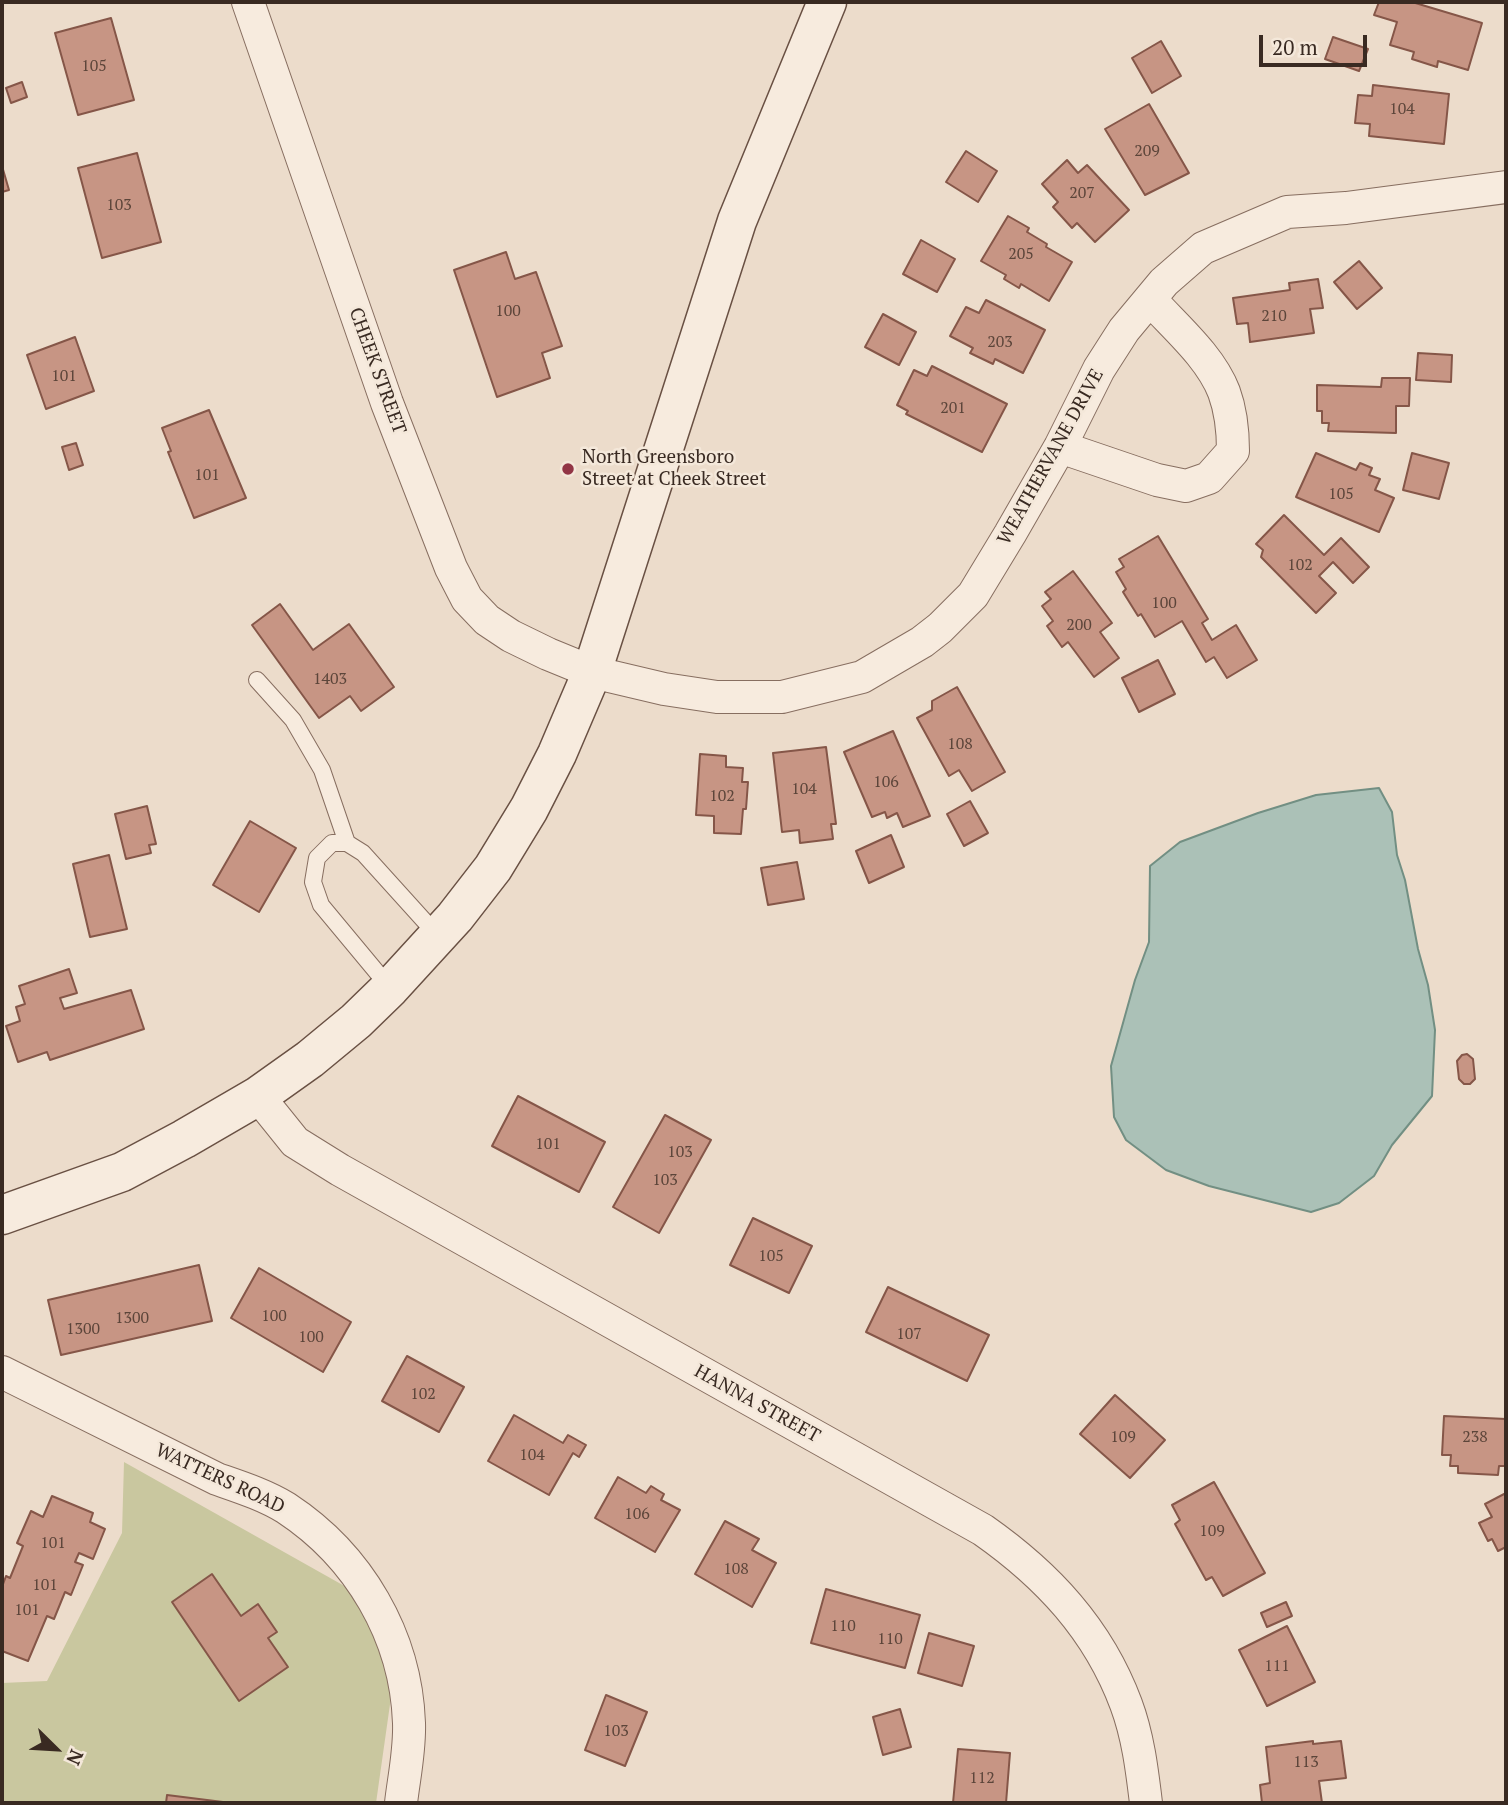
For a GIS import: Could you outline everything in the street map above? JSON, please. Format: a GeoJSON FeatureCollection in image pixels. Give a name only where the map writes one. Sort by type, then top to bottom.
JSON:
{"type":"FeatureCollection","features":[{"type":"Feature","properties":{"kind":"main road"},"geometry":{"type":"LineString","coordinates":[[2,1215],[122,1172],[258,1096],[328,1044],[390,988],[438,936],[493,868],[529,809],[557,754],[592,672],[737,221],[827,2]]}},
{"type":"Feature","properties":{"kind":"street","name":"CHEEK STREET"},"geometry":{"type":"LineString","coordinates":[[248,2],[387,403],[451,568],[467,599],[487,620],[511,636],[592,672]]}},
{"type":"Feature","properties":{"kind":"street","name":"WEATHERVANE DRIVE"},"geometry":{"type":"LineString","coordinates":[[592,672],[636,684],[718,696],[782,697],[862,677],[922,642],[973,595],[1060,447],[1099,369],[1124,330],[1164,282],[1203,248],[1287,212],[1346,208],[1506,187]]}},
{"type":"Feature","properties":{"kind":"street"},"geometry":{"type":"LineString","coordinates":[[1060,447],[1157,480],[1186,486],[1209,478],[1233,451],[1233,427],[1224,392],[1206,362],[1150,299]]}},
{"type":"Feature","properties":{"kind":"street","name":"HANNA STREET"},"geometry":{"type":"LineString","coordinates":[[258,1096],[295,1142],[340,1170],[983,1530],[1020,1555],[1072,1608],[1101,1651],[1126,1704],[1140,1755],[1146,1803]]}},
{"type":"Feature","properties":{"kind":"street","name":"WATTERS ROAD"},"geometry":{"type":"LineString","coordinates":[[2,1372],[217,1479],[247,1489],[284,1507],[317,1531],[351,1566],[374,1600],[392,1637],[404,1684],[409,1724],[401,1803]]}},
{"type":"Feature","properties":{"kind":"lane"},"geometry":{"type":"LineString","coordinates":[[257,680],[293,720],[322,770],[347,843]]}},
{"type":"Feature","properties":{"kind":"lane"},"geometry":{"type":"LineString","coordinates":[[390,988],[321,905],[313,882],[317,858],[332,843],[347,843],[363,853],[438,936]]}},
{"type":"Feature","properties":{"kind":"shaded area"},"geometry":{"type":"Polygon","coordinates":[[[1379,788],[1392,812],[1397,855],[1428,985],[1435,1030],[1432,1096],[1392,1145],[1374,1176],[1339,1203],[1311,1212],[1209,1186],[1166,1170],[1126,1140],[1114,1117],[1111,1066],[1135,980],[1149,942],[1150,866],[1180,842],[1258,813],[1316,795],[1379,788]]]}},
{"type":"Feature","properties":{"kind":"shaded area"},"geometry":{"type":"Polygon","coordinates":[[[124,1462],[348,1588],[396,1662],[376,1803],[2,1803],[2,1683],[47,1681],[122,1533],[124,1462]]]}},
{"type":"Feature","properties":{"kind":"building"},"geometry":{"type":"Polygon","coordinates":[[[1379,2],[1412,2],[1482,23],[1468,70],[1438,61],[1437,67],[1412,59],[1414,52],[1390,45],[1397,22],[1374,15],[1379,2]]]}},
{"type":"Feature","properties":{"kind":"building"},"geometry":{"type":"Polygon","coordinates":[[[111,18],[134,100],[78,115],[55,33],[111,18]]]}},
{"type":"Feature","properties":{"kind":"building"},"geometry":{"type":"Polygon","coordinates":[[[1333,37],[1368,49],[1359,71],[1325,59],[1333,37]]]}},
{"type":"Feature","properties":{"kind":"building"},"geometry":{"type":"Polygon","coordinates":[[[1161,41],[1181,76],[1152,93],[1132,58],[1161,41]]]}},
{"type":"Feature","properties":{"kind":"building"},"geometry":{"type":"Polygon","coordinates":[[[22,82],[27,97],[11,103],[6,88],[22,82]]]}},
{"type":"Feature","properties":{"kind":"building"},"geometry":{"type":"Polygon","coordinates":[[[1373,85],[1449,94],[1444,144],[1369,136],[1370,124],[1355,123],[1358,95],[1372,96],[1373,85]]]}},
{"type":"Feature","properties":{"kind":"building"},"geometry":{"type":"Polygon","coordinates":[[[1149,104],[1189,173],[1145,195],[1105,129],[1149,104]]]}},
{"type":"Feature","properties":{"kind":"building"},"geometry":{"type":"Polygon","coordinates":[[[966,151],[997,171],[978,202],[946,182],[966,151]]]}},
{"type":"Feature","properties":{"kind":"building"},"geometry":{"type":"Polygon","coordinates":[[[137,153],[161,242],[102,258],[78,168],[137,153]]]}},
{"type":"Feature","properties":{"kind":"building"},"geometry":{"type":"Polygon","coordinates":[[[1067,160],[1078,173],[1087,165],[1129,210],[1095,242],[1077,223],[1072,228],[1053,207],[1058,202],[1042,184],[1067,160]]]}},
{"type":"Feature","properties":{"kind":"building"},"geometry":{"type":"Polygon","coordinates":[[[2,166],[9,190],[2,192],[2,166]]]}},
{"type":"Feature","properties":{"kind":"building"},"geometry":{"type":"Polygon","coordinates":[[[1008,216],[1029,228],[1027,232],[1047,244],[1046,247],[1072,262],[1049,301],[1021,284],[1019,288],[1004,279],[1006,275],[981,261],[1008,216]]]}},
{"type":"Feature","properties":{"kind":"building"},"geometry":{"type":"Polygon","coordinates":[[[921,240],[955,259],[937,292],[903,274],[921,240]]]}},
{"type":"Feature","properties":{"kind":"building"},"geometry":{"type":"Polygon","coordinates":[[[506,252],[515,279],[536,272],[562,346],[542,353],[550,378],[497,397],[454,270],[506,252]]]}},
{"type":"Feature","properties":{"kind":"building"},"geometry":{"type":"Polygon","coordinates":[[[1359,261],[1382,288],[1357,309],[1334,282],[1359,261]]]}},
{"type":"Feature","properties":{"kind":"building"},"geometry":{"type":"Polygon","coordinates":[[[1318,279],[1323,308],[1310,309],[1314,333],[1250,342],[1248,323],[1237,324],[1233,298],[1290,290],[1289,283],[1318,279]]]}},
{"type":"Feature","properties":{"kind":"building"},"geometry":{"type":"Polygon","coordinates":[[[986,300],[1045,330],[1023,373],[995,359],[993,364],[970,353],[973,348],[950,336],[966,307],[979,313],[986,300]]]}},
{"type":"Feature","properties":{"kind":"building"},"geometry":{"type":"Polygon","coordinates":[[[883,314],[916,332],[899,365],[865,347],[883,314]]]}},
{"type":"Feature","properties":{"kind":"building"},"geometry":{"type":"Polygon","coordinates":[[[75,337],[94,391],[46,409],[27,355],[75,337]]]}},
{"type":"Feature","properties":{"kind":"building"},"geometry":{"type":"Polygon","coordinates":[[[1418,353],[1452,355],[1451,382],[1416,380],[1418,353]]]}},
{"type":"Feature","properties":{"kind":"building"},"geometry":{"type":"Polygon","coordinates":[[[932,366],[1007,404],[982,452],[906,414],[908,411],[897,405],[914,370],[927,376],[932,366]]]}},
{"type":"Feature","properties":{"kind":"building"},"geometry":{"type":"Polygon","coordinates":[[[1382,378],[1410,378],[1409,406],[1396,406],[1396,433],[1328,431],[1329,423],[1322,423],[1322,411],[1317,411],[1317,385],[1381,387],[1382,378]]]}},
{"type":"Feature","properties":{"kind":"building"},"geometry":{"type":"Polygon","coordinates":[[[209,410],[246,498],[194,518],[168,452],[171,451],[162,428],[209,410]]]}},
{"type":"Feature","properties":{"kind":"building"},"geometry":{"type":"Polygon","coordinates":[[[76,443],[83,465],[69,470],[62,447],[76,443]]]}},
{"type":"Feature","properties":{"kind":"building"},"geometry":{"type":"Polygon","coordinates":[[[1316,453],[1356,470],[1360,463],[1372,468],[1369,475],[1380,479],[1375,490],[1394,498],[1379,532],[1296,497],[1316,453]]]}},
{"type":"Feature","properties":{"kind":"building"},"geometry":{"type":"Polygon","coordinates":[[[1412,453],[1449,463],[1439,499],[1403,490],[1412,453]]]}},
{"type":"Feature","properties":{"kind":"building"},"geometry":{"type":"Polygon","coordinates":[[[1284,515],[1324,555],[1341,538],[1369,567],[1353,583],[1333,562],[1319,576],[1336,593],[1316,613],[1261,557],[1263,550],[1256,544],[1284,515]]]}},
{"type":"Feature","properties":{"kind":"building"},"geometry":{"type":"Polygon","coordinates":[[[1158,536],[1208,619],[1202,623],[1212,640],[1236,625],[1257,660],[1227,678],[1214,657],[1206,662],[1182,621],[1155,637],[1141,614],[1138,616],[1123,592],[1126,589],[1116,572],[1124,567],[1119,559],[1158,536]]]}},
{"type":"Feature","properties":{"kind":"building"},"geometry":{"type":"Polygon","coordinates":[[[1073,571],[1112,623],[1100,632],[1119,658],[1094,677],[1068,642],[1062,647],[1047,626],[1053,621],[1042,606],[1051,599],[1045,592],[1073,571]]]}},
{"type":"Feature","properties":{"kind":"building"},"geometry":{"type":"Polygon","coordinates":[[[280,604],[313,650],[349,624],[394,687],[361,711],[350,696],[319,718],[252,625],[280,604]]]}},
{"type":"Feature","properties":{"kind":"building"},"geometry":{"type":"Polygon","coordinates":[[[1158,660],[1175,694],[1139,712],[1122,678],[1158,660]]]}},
{"type":"Feature","properties":{"kind":"building"},"geometry":{"type":"Polygon","coordinates":[[[957,687],[1005,772],[972,791],[959,770],[949,776],[917,718],[932,710],[932,701],[957,687]]]}},
{"type":"Feature","properties":{"kind":"building"},"geometry":{"type":"Polygon","coordinates":[[[893,731],[930,816],[903,827],[897,813],[887,818],[885,812],[872,817],[844,752],[893,731]]]}},
{"type":"Feature","properties":{"kind":"building"},"geometry":{"type":"Polygon","coordinates":[[[826,747],[836,824],[831,824],[833,839],[800,843],[799,830],[782,832],[773,753],[826,747]]]}},
{"type":"Feature","properties":{"kind":"building"},"geometry":{"type":"Polygon","coordinates":[[[700,754],[726,756],[726,767],[743,768],[742,782],[748,782],[741,834],[714,833],[714,816],[696,815],[700,754]]]}},
{"type":"Feature","properties":{"kind":"building"},"geometry":{"type":"Polygon","coordinates":[[[970,801],[988,833],[964,846],[947,814],[970,801]]]}},
{"type":"Feature","properties":{"kind":"building"},"geometry":{"type":"Polygon","coordinates":[[[147,806],[156,844],[149,845],[151,853],[126,859],[115,814],[147,806]]]}},
{"type":"Feature","properties":{"kind":"building"},"geometry":{"type":"Polygon","coordinates":[[[250,821],[296,848],[259,912],[213,885],[250,821]]]}},
{"type":"Feature","properties":{"kind":"building"},"geometry":{"type":"Polygon","coordinates":[[[891,835],[904,867],[869,883],[856,851],[891,835]]]}},
{"type":"Feature","properties":{"kind":"building"},"geometry":{"type":"Polygon","coordinates":[[[109,855],[127,929],[90,937],[73,864],[109,855]]]}},
{"type":"Feature","properties":{"kind":"building"},"geometry":{"type":"Polygon","coordinates":[[[797,862],[804,899],[768,905],[761,868],[797,862]]]}},
{"type":"Feature","properties":{"kind":"building"},"geometry":{"type":"Polygon","coordinates":[[[69,969],[77,993],[60,998],[64,1009],[131,990],[144,1029],[50,1060],[47,1052],[18,1062],[6,1026],[20,1021],[16,1007],[25,1004],[19,986],[69,969]]]}},
{"type":"Feature","properties":{"kind":"building"},"geometry":{"type":"Polygon","coordinates":[[[1467,1054],[1473,1059],[1475,1079],[1470,1084],[1464,1084],[1459,1079],[1457,1061],[1467,1054]]]}},
{"type":"Feature","properties":{"kind":"building"},"geometry":{"type":"Polygon","coordinates":[[[518,1096],[605,1142],[579,1192],[492,1146],[518,1096]]]}},
{"type":"Feature","properties":{"kind":"building"},"geometry":{"type":"Polygon","coordinates":[[[665,1115],[711,1140],[659,1233],[613,1207],[665,1115]]]}},
{"type":"Feature","properties":{"kind":"building"},"geometry":{"type":"Polygon","coordinates":[[[753,1218],[812,1246],[789,1293],[730,1265],[753,1218]]]}},
{"type":"Feature","properties":{"kind":"building"},"geometry":{"type":"Polygon","coordinates":[[[199,1265],[212,1321],[61,1355],[48,1300],[199,1265]]]}},
{"type":"Feature","properties":{"kind":"building"},"geometry":{"type":"Polygon","coordinates":[[[259,1268],[351,1322],[323,1372],[231,1318],[259,1268]]]}},
{"type":"Feature","properties":{"kind":"building"},"geometry":{"type":"Polygon","coordinates":[[[888,1287],[989,1335],[967,1381],[866,1332],[888,1287]]]}},
{"type":"Feature","properties":{"kind":"building"},"geometry":{"type":"Polygon","coordinates":[[[407,1356],[464,1387],[439,1432],[382,1401],[407,1356]]]}},
{"type":"Feature","properties":{"kind":"building"},"geometry":{"type":"Polygon","coordinates":[[[1115,1395],[1165,1440],[1130,1478],[1080,1434],[1115,1395]]]}},
{"type":"Feature","properties":{"kind":"building"},"geometry":{"type":"Polygon","coordinates":[[[514,1415],[563,1443],[568,1435],[586,1445],[579,1457],[573,1453],[549,1495],[488,1461],[514,1415]]]}},
{"type":"Feature","properties":{"kind":"building"},"geometry":{"type":"Polygon","coordinates":[[[1444,1416],[1506,1419],[1506,1466],[1499,1466],[1498,1475],[1458,1473],[1458,1466],[1450,1466],[1451,1455],[1442,1455],[1444,1416]]]}},
{"type":"Feature","properties":{"kind":"building"},"geometry":{"type":"Polygon","coordinates":[[[618,1477],[646,1493],[651,1486],[664,1494],[661,1500],[680,1510],[655,1552],[595,1518],[618,1477]]]}},
{"type":"Feature","properties":{"kind":"building"},"geometry":{"type":"Polygon","coordinates":[[[1214,1482],[1265,1573],[1223,1596],[1212,1577],[1206,1580],[1175,1524],[1180,1520],[1172,1505],[1214,1482]]]}},
{"type":"Feature","properties":{"kind":"building"},"geometry":{"type":"Polygon","coordinates":[[[1506,1493],[1506,1547],[1498,1551],[1492,1539],[1488,1541],[1479,1523],[1492,1517],[1485,1504],[1506,1493]]]}},
{"type":"Feature","properties":{"kind":"building"},"geometry":{"type":"Polygon","coordinates":[[[52,1496],[93,1513],[90,1522],[105,1529],[93,1559],[79,1553],[75,1562],[83,1565],[71,1595],[65,1592],[54,1619],[47,1616],[28,1661],[2,1651],[2,1587],[6,1576],[10,1578],[23,1546],[17,1543],[31,1511],[43,1517],[52,1496]]]}},
{"type":"Feature","properties":{"kind":"building"},"geometry":{"type":"Polygon","coordinates":[[[725,1521],[759,1539],[752,1550],[776,1563],[752,1607],[695,1574],[725,1521]]]}},
{"type":"Feature","properties":{"kind":"building"},"geometry":{"type":"Polygon","coordinates":[[[212,1574],[241,1616],[258,1604],[277,1632],[268,1638],[288,1667],[239,1701],[172,1602],[212,1574]]]}},
{"type":"Feature","properties":{"kind":"building"},"geometry":{"type":"Polygon","coordinates":[[[826,1589],[920,1615],[905,1668],[811,1643],[826,1589]]]}},
{"type":"Feature","properties":{"kind":"building"},"geometry":{"type":"Polygon","coordinates":[[[1286,1602],[1292,1616],[1267,1627],[1261,1613],[1286,1602]]]}},
{"type":"Feature","properties":{"kind":"building"},"geometry":{"type":"Polygon","coordinates":[[[1287,1626],[1315,1682],[1267,1706],[1239,1650],[1287,1626]]]}},
{"type":"Feature","properties":{"kind":"building"},"geometry":{"type":"Polygon","coordinates":[[[929,1633],[974,1646],[962,1686],[918,1673],[929,1633]]]}},
{"type":"Feature","properties":{"kind":"building"},"geometry":{"type":"Polygon","coordinates":[[[606,1695],[647,1712],[625,1766],[585,1750],[606,1695]]]}},
{"type":"Feature","properties":{"kind":"building"},"geometry":{"type":"Polygon","coordinates":[[[900,1709],[911,1747],[883,1755],[873,1717],[900,1709]]]}},
{"type":"Feature","properties":{"kind":"building"},"geometry":{"type":"Polygon","coordinates":[[[1313,1741],[1313,1744],[1341,1741],[1346,1778],[1319,1781],[1322,1803],[1262,1803],[1260,1785],[1270,1783],[1266,1747],[1313,1741]]]}},
{"type":"Feature","properties":{"kind":"building"},"geometry":{"type":"Polygon","coordinates":[[[958,1749],[1010,1753],[1006,1803],[953,1803],[958,1749]]]}},
{"type":"Feature","properties":{"kind":"building"},"geometry":{"type":"Polygon","coordinates":[[[167,1795],[223,1802],[223,1803],[166,1803],[167,1795]]]}},
{"type":"Feature","properties":{"kind":"place","name":"North Greensboro Street at Cheek Street"},"geometry":{"type":"Point","coordinates":[568,469]}}]}
